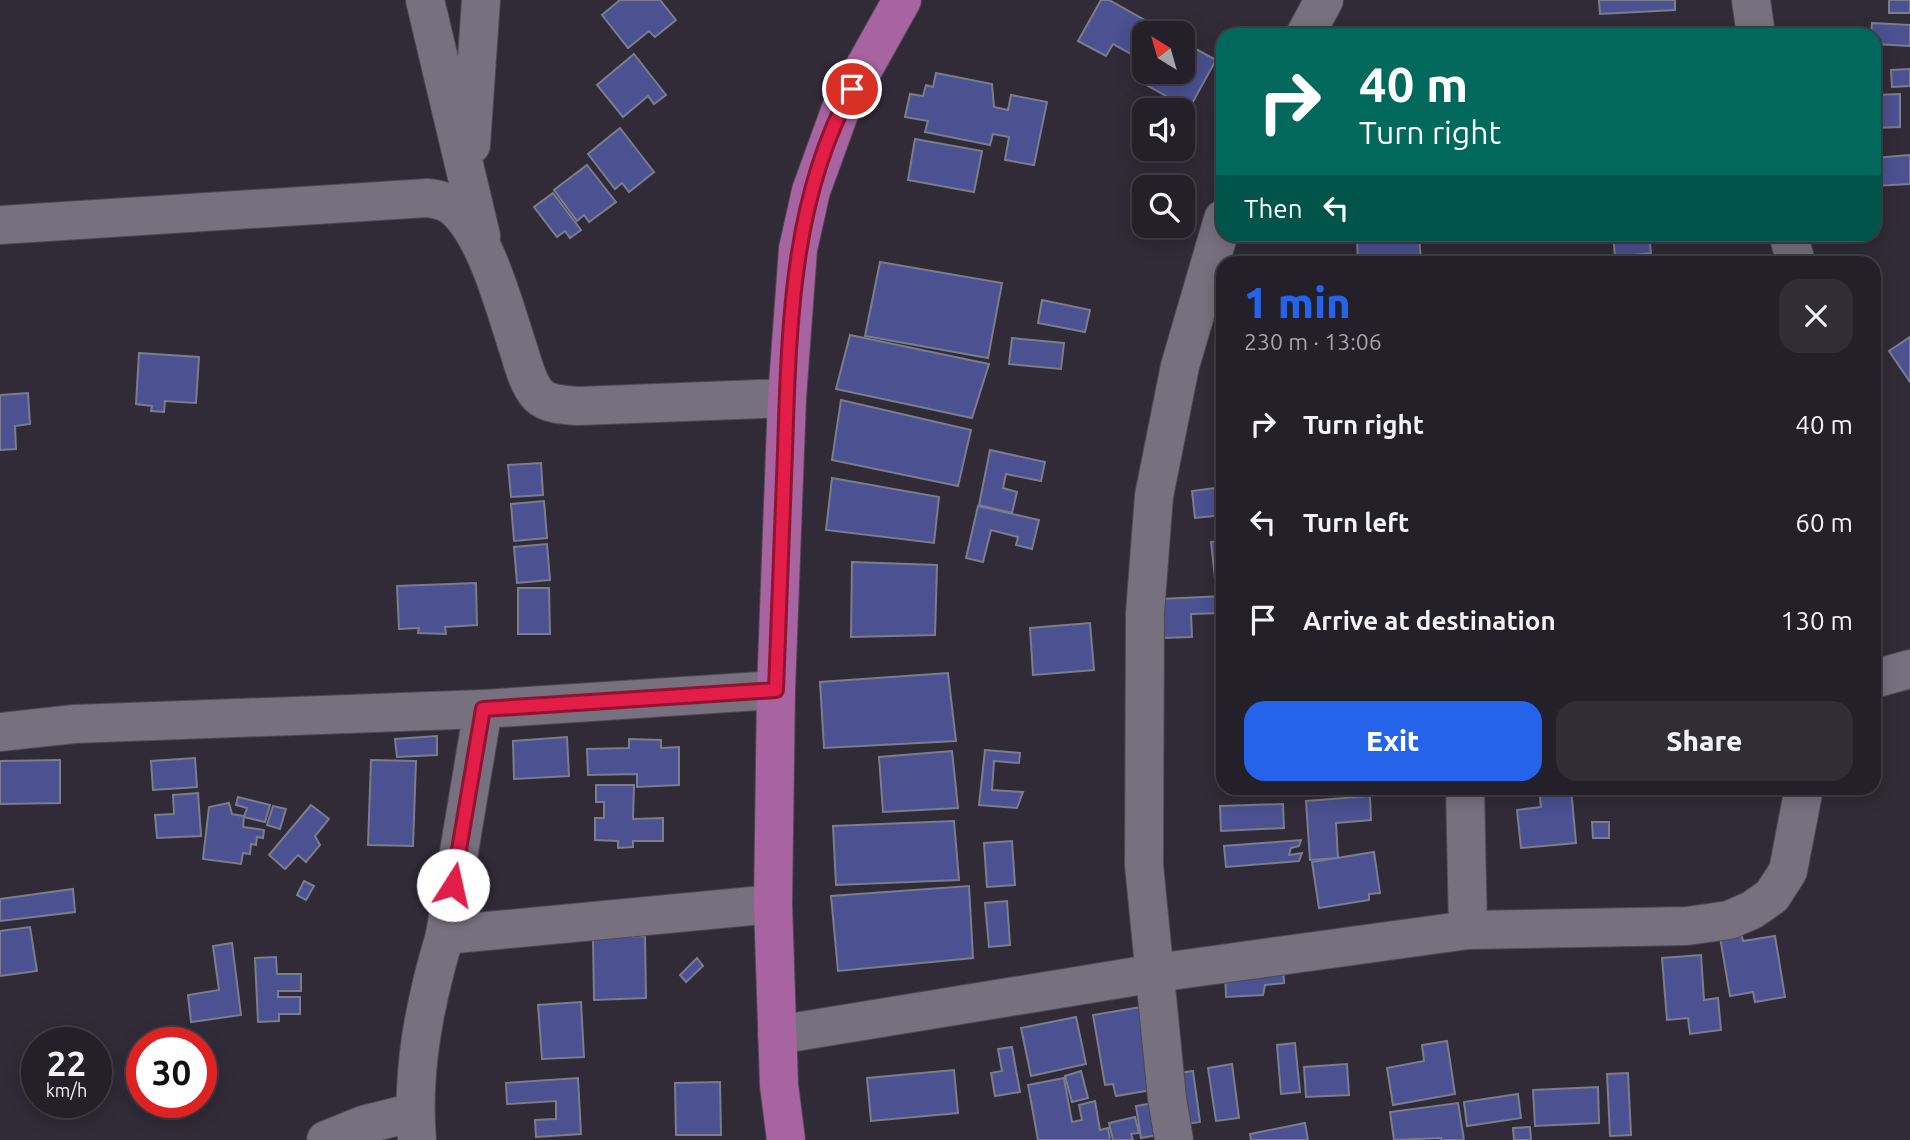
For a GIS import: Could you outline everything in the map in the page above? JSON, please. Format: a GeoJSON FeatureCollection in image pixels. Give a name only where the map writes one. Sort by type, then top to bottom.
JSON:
{"type":"FeatureCollection","features":[{"type":"Feature","properties":{"kind":"main road"},"geometry":{"type":"LineString","coordinates":[[786,1140],[779,1085],[773,904],[776,690],[787,398],[798,250],[811,191],[840,111],[902,0]]}},
{"type":"Feature","properties":{"kind":"street"},"geometry":{"type":"LineString","coordinates":[[425,0],[485,253],[527,375],[538,395],[554,404],[579,406],[787,398]]}},
{"type":"Feature","properties":{"kind":"street"},"geometry":{"type":"LineString","coordinates":[[468,182],[481,0]]}},
{"type":"Feature","properties":{"kind":"street"},"geometry":{"type":"LineString","coordinates":[[1309,28],[1324,0]]}},
{"type":"Feature","properties":{"kind":"street"},"geometry":{"type":"LineString","coordinates":[[1751,0],[1755,28]]}},
{"type":"Feature","properties":{"kind":"street"},"geometry":{"type":"LineString","coordinates":[[0,225],[427,198],[443,200],[453,206],[472,228],[485,253]]}},
{"type":"Feature","properties":{"kind":"street"},"geometry":{"type":"LineString","coordinates":[[1174,1140],[1167,1098],[1144,865],[1145,613],[1154,496],[1180,366],[1216,242]]}},
{"type":"Feature","properties":{"kind":"street"},"geometry":{"type":"LineString","coordinates":[[1881,676],[1910,669]]}},
{"type":"Feature","properties":{"kind":"street"},"geometry":{"type":"LineString","coordinates":[[0,732],[87,724],[483,709],[776,690]]}},
{"type":"Feature","properties":{"kind":"street"},"geometry":{"type":"LineString","coordinates":[[326,1140],[363,1125],[398,1128],[419,1044],[429,988],[445,936],[483,709]]}},
{"type":"Feature","properties":{"kind":"street"},"geometry":{"type":"LineString","coordinates":[[1465,795],[1468,930]]}},
{"type":"Feature","properties":{"kind":"street"},"geometry":{"type":"LineString","coordinates":[[777,1035],[1156,973],[1468,930],[1687,926],[1729,920],[1752,910],[1772,896],[1787,871],[1803,795]]}},
{"type":"Feature","properties":{"kind":"street"},"geometry":{"type":"LineString","coordinates":[[445,936],[773,904]]}},
{"type":"Feature","properties":{"kind":"building"},"geometry":{"type":"Polygon","coordinates":[[[620,0],[660,0],[676,20],[655,37],[649,31],[628,48],[602,15],[620,0]]]}},
{"type":"Feature","properties":{"kind":"building"},"geometry":{"type":"Polygon","coordinates":[[[1101,0],[1109,0],[1147,21],[1132,21],[1132,54],[1113,44],[1106,56],[1078,41],[1101,0]]]}},
{"type":"Feature","properties":{"kind":"building"},"geometry":{"type":"Polygon","coordinates":[[[1599,0],[1675,0],[1675,10],[1600,14],[1599,0]]]}},
{"type":"Feature","properties":{"kind":"building"},"geometry":{"type":"Polygon","coordinates":[[[1889,0],[1910,0],[1910,13],[1889,13],[1889,0]]]}},
{"type":"Feature","properties":{"kind":"building"},"geometry":{"type":"Polygon","coordinates":[[[1872,23],[1910,25],[1910,46],[1881,44],[1881,28],[1872,28],[1872,23]]]}},
{"type":"Feature","properties":{"kind":"building"},"geometry":{"type":"Polygon","coordinates":[[[1195,49],[1216,60],[1195,98],[1170,98],[1145,84],[1195,84],[1195,49]]]}},
{"type":"Feature","properties":{"kind":"building"},"geometry":{"type":"Polygon","coordinates":[[[634,54],[666,95],[654,104],[648,96],[623,117],[597,85],[634,54]]]}},
{"type":"Feature","properties":{"kind":"building"},"geometry":{"type":"Polygon","coordinates":[[[1910,69],[1910,86],[1892,87],[1891,70],[1910,69]]]}},
{"type":"Feature","properties":{"kind":"building"},"geometry":{"type":"Polygon","coordinates":[[[936,73],[992,84],[994,107],[1008,110],[1011,95],[1047,102],[1034,165],[1005,160],[1009,137],[993,134],[990,145],[925,132],[928,121],[905,117],[910,94],[923,96],[926,85],[933,87],[936,73]]]}},
{"type":"Feature","properties":{"kind":"building"},"geometry":{"type":"Polygon","coordinates":[[[1900,94],[1900,127],[1881,128],[1881,95],[1900,94]]]}},
{"type":"Feature","properties":{"kind":"building"},"geometry":{"type":"Polygon","coordinates":[[[620,128],[654,172],[629,192],[622,183],[615,189],[588,154],[620,128]]]}},
{"type":"Feature","properties":{"kind":"building"},"geometry":{"type":"Polygon","coordinates":[[[915,139],[982,151],[974,192],[908,180],[915,139]]]}},
{"type":"Feature","properties":{"kind":"building"},"geometry":{"type":"Polygon","coordinates":[[[1910,155],[1910,184],[1881,186],[1881,157],[1910,155]]]}},
{"type":"Feature","properties":{"kind":"building"},"geometry":{"type":"Polygon","coordinates":[[[587,165],[616,202],[589,222],[584,215],[577,221],[554,190],[587,165]]]}},
{"type":"Feature","properties":{"kind":"building"},"geometry":{"type":"Polygon","coordinates":[[[553,193],[581,230],[570,238],[565,231],[557,237],[534,207],[553,193]]]}},
{"type":"Feature","properties":{"kind":"building"},"geometry":{"type":"Polygon","coordinates":[[[1357,242],[1420,242],[1421,256],[1358,256],[1357,242]]]}},
{"type":"Feature","properties":{"kind":"building"},"geometry":{"type":"Polygon","coordinates":[[[1614,242],[1650,242],[1651,253],[1615,256],[1614,242]]]}},
{"type":"Feature","properties":{"kind":"building"},"geometry":{"type":"Polygon","coordinates":[[[880,262],[1002,283],[988,358],[865,336],[880,262]]]}},
{"type":"Feature","properties":{"kind":"building"},"geometry":{"type":"Polygon","coordinates":[[[1042,300],[1090,310],[1085,332],[1038,323],[1042,300]]]}},
{"type":"Feature","properties":{"kind":"building"},"geometry":{"type":"Polygon","coordinates":[[[850,335],[989,364],[972,418],[836,389],[850,335]]]}},
{"type":"Feature","properties":{"kind":"building"},"geometry":{"type":"Polygon","coordinates":[[[1910,337],[1910,382],[1889,351],[1910,337]]]}},
{"type":"Feature","properties":{"kind":"building"},"geometry":{"type":"Polygon","coordinates":[[[1012,338],[1064,343],[1061,369],[1009,364],[1012,338]]]}},
{"type":"Feature","properties":{"kind":"building"},"geometry":{"type":"Polygon","coordinates":[[[139,353],[199,357],[196,403],[165,401],[164,412],[151,411],[152,406],[136,404],[139,353]]]}},
{"type":"Feature","properties":{"kind":"building"},"geometry":{"type":"Polygon","coordinates":[[[28,393],[30,424],[15,426],[16,449],[0,450],[0,395],[28,393]]]}},
{"type":"Feature","properties":{"kind":"building"},"geometry":{"type":"Polygon","coordinates":[[[841,400],[971,430],[958,486],[832,460],[841,400]]]}},
{"type":"Feature","properties":{"kind":"building"},"geometry":{"type":"Polygon","coordinates":[[[990,450],[1045,462],[1041,481],[1006,474],[1003,488],[1017,492],[1012,513],[979,505],[990,450]]]}},
{"type":"Feature","properties":{"kind":"building"},"geometry":{"type":"Polygon","coordinates":[[[541,463],[543,495],[511,497],[508,465],[541,463]]]}},
{"type":"Feature","properties":{"kind":"building"},"geometry":{"type":"Polygon","coordinates":[[[832,478],[939,497],[934,543],[826,530],[832,478]]]}},
{"type":"Feature","properties":{"kind":"building"},"geometry":{"type":"Polygon","coordinates":[[[1216,488],[1216,516],[1195,518],[1192,491],[1216,488]]]}},
{"type":"Feature","properties":{"kind":"building"},"geometry":{"type":"Polygon","coordinates":[[[544,501],[547,538],[514,541],[511,504],[544,501]]]}},
{"type":"Feature","properties":{"kind":"building"},"geometry":{"type":"Polygon","coordinates":[[[978,506],[1039,520],[1032,549],[1016,545],[1018,537],[991,530],[983,562],[966,558],[978,506]]]}},
{"type":"Feature","properties":{"kind":"building"},"geometry":{"type":"Polygon","coordinates":[[[1211,542],[1216,542],[1215,579],[1211,542]]]}},
{"type":"Feature","properties":{"kind":"building"},"geometry":{"type":"Polygon","coordinates":[[[547,544],[550,580],[517,583],[514,547],[547,544]]]}},
{"type":"Feature","properties":{"kind":"building"},"geometry":{"type":"Polygon","coordinates":[[[852,562],[937,565],[935,635],[851,637],[852,562]]]}},
{"type":"Feature","properties":{"kind":"building"},"geometry":{"type":"Polygon","coordinates":[[[476,583],[477,625],[445,627],[446,634],[418,633],[419,628],[399,629],[397,586],[476,583]]]}},
{"type":"Feature","properties":{"kind":"building"},"geometry":{"type":"Polygon","coordinates":[[[518,588],[549,588],[550,634],[518,634],[518,588]]]}},
{"type":"Feature","properties":{"kind":"building"},"geometry":{"type":"Polygon","coordinates":[[[1216,596],[1216,613],[1191,614],[1192,637],[1161,638],[1160,599],[1216,596]]]}},
{"type":"Feature","properties":{"kind":"building"},"geometry":{"type":"Polygon","coordinates":[[[1090,623],[1094,670],[1033,675],[1030,628],[1090,623]]]}},
{"type":"Feature","properties":{"kind":"building"},"geometry":{"type":"Polygon","coordinates":[[[948,673],[956,741],[824,748],[820,682],[948,673]]]}},
{"type":"Feature","properties":{"kind":"building"},"geometry":{"type":"Polygon","coordinates":[[[437,736],[437,755],[397,757],[395,739],[437,736]]]}},
{"type":"Feature","properties":{"kind":"building"},"geometry":{"type":"Polygon","coordinates":[[[567,737],[569,776],[514,779],[513,741],[567,737]]]}},
{"type":"Feature","properties":{"kind":"building"},"geometry":{"type":"Polygon","coordinates":[[[629,739],[661,740],[661,748],[679,747],[679,785],[637,787],[637,774],[588,775],[587,749],[629,748],[629,739]]]}},
{"type":"Feature","properties":{"kind":"building"},"geometry":{"type":"Polygon","coordinates":[[[985,750],[1020,753],[1019,763],[994,761],[992,790],[1023,792],[1017,808],[979,805],[985,750]]]}},
{"type":"Feature","properties":{"kind":"building"},"geometry":{"type":"Polygon","coordinates":[[[952,751],[958,808],[883,812],[879,757],[952,751]]]}},
{"type":"Feature","properties":{"kind":"building"},"geometry":{"type":"Polygon","coordinates":[[[195,758],[197,787],[153,790],[151,761],[195,758]]]}},
{"type":"Feature","properties":{"kind":"building"},"geometry":{"type":"Polygon","coordinates":[[[60,760],[60,803],[0,804],[0,761],[60,760]]]}},
{"type":"Feature","properties":{"kind":"building"},"geometry":{"type":"Polygon","coordinates":[[[371,760],[416,761],[413,846],[368,845],[371,760]]]}},
{"type":"Feature","properties":{"kind":"building"},"geometry":{"type":"Polygon","coordinates":[[[596,785],[634,785],[633,819],[663,818],[663,841],[633,841],[633,847],[618,848],[618,841],[595,840],[595,818],[604,818],[604,802],[596,802],[596,785]]]}},
{"type":"Feature","properties":{"kind":"building"},"geometry":{"type":"Polygon","coordinates":[[[198,793],[201,836],[157,838],[155,815],[174,814],[173,795],[198,793]]]}},
{"type":"Feature","properties":{"kind":"building"},"geometry":{"type":"Polygon","coordinates":[[[1540,795],[1572,795],[1576,843],[1521,848],[1517,810],[1541,807],[1540,795]]]}},
{"type":"Feature","properties":{"kind":"building"},"geometry":{"type":"Polygon","coordinates":[[[1370,796],[1371,820],[1336,823],[1338,858],[1310,860],[1306,801],[1370,796]]]}},
{"type":"Feature","properties":{"kind":"building"},"geometry":{"type":"Polygon","coordinates":[[[238,797],[270,805],[265,822],[244,817],[247,808],[236,805],[238,797]]]}},
{"type":"Feature","properties":{"kind":"building"},"geometry":{"type":"Polygon","coordinates":[[[229,803],[232,814],[244,816],[243,827],[264,830],[263,838],[257,837],[256,845],[251,844],[250,854],[243,853],[241,864],[203,859],[209,807],[229,803]]]}},
{"type":"Feature","properties":{"kind":"building"},"geometry":{"type":"Polygon","coordinates":[[[1283,804],[1284,828],[1221,831],[1220,806],[1283,804]]]}},
{"type":"Feature","properties":{"kind":"building"},"geometry":{"type":"Polygon","coordinates":[[[311,805],[329,819],[315,836],[320,845],[306,862],[298,855],[285,869],[269,855],[311,805]]]}},
{"type":"Feature","properties":{"kind":"building"},"geometry":{"type":"Polygon","coordinates":[[[273,806],[286,809],[280,829],[267,825],[273,806]]]}},
{"type":"Feature","properties":{"kind":"building"},"geometry":{"type":"Polygon","coordinates":[[[954,821],[959,880],[836,885],[833,826],[954,821]]]}},
{"type":"Feature","properties":{"kind":"building"},"geometry":{"type":"Polygon","coordinates":[[[1592,822],[1609,822],[1609,838],[1593,838],[1592,822]]]}},
{"type":"Feature","properties":{"kind":"building"},"geometry":{"type":"Polygon","coordinates":[[[1301,840],[1299,846],[1291,848],[1289,855],[1302,853],[1299,861],[1226,867],[1224,846],[1301,840]]]}},
{"type":"Feature","properties":{"kind":"building"},"geometry":{"type":"Polygon","coordinates":[[[1012,841],[1015,885],[987,887],[984,843],[1012,841]]]}},
{"type":"Feature","properties":{"kind":"building"},"geometry":{"type":"Polygon","coordinates":[[[1374,852],[1380,893],[1369,894],[1369,900],[1319,908],[1312,862],[1374,852]]]}},
{"type":"Feature","properties":{"kind":"building"},"geometry":{"type":"Polygon","coordinates":[[[304,881],[314,886],[306,900],[297,895],[304,881]]]}},
{"type":"Feature","properties":{"kind":"building"},"geometry":{"type":"Polygon","coordinates":[[[969,886],[973,958],[838,971],[831,896],[969,886]]]}},
{"type":"Feature","properties":{"kind":"building"},"geometry":{"type":"Polygon","coordinates":[[[73,889],[75,912],[0,921],[0,899],[73,889]]]}},
{"type":"Feature","properties":{"kind":"building"},"geometry":{"type":"Polygon","coordinates":[[[1007,901],[1010,945],[989,947],[985,903],[1007,901]]]}},
{"type":"Feature","properties":{"kind":"building"},"geometry":{"type":"Polygon","coordinates":[[[30,927],[37,971],[0,976],[0,931],[30,927]]]}},
{"type":"Feature","properties":{"kind":"building"},"geometry":{"type":"Polygon","coordinates":[[[1741,933],[1743,941],[1775,936],[1785,997],[1755,1002],[1753,992],[1730,996],[1720,937],[1741,933]]]}},
{"type":"Feature","properties":{"kind":"building"},"geometry":{"type":"Polygon","coordinates":[[[645,936],[646,998],[594,1000],[593,938],[645,936]]]}},
{"type":"Feature","properties":{"kind":"building"},"geometry":{"type":"Polygon","coordinates":[[[232,943],[241,1015],[191,1022],[188,995],[219,990],[213,946],[232,943]]]}},
{"type":"Feature","properties":{"kind":"building"},"geometry":{"type":"Polygon","coordinates":[[[1701,955],[1704,1000],[1718,998],[1721,1030],[1690,1034],[1688,1018],[1667,1020],[1662,958],[1701,955]]]}},
{"type":"Feature","properties":{"kind":"building"},"geometry":{"type":"Polygon","coordinates":[[[276,957],[277,974],[301,974],[301,991],[278,991],[278,997],[300,997],[300,1014],[279,1014],[279,1021],[258,1022],[255,958],[276,957]]]}},
{"type":"Feature","properties":{"kind":"building"},"geometry":{"type":"Polygon","coordinates":[[[697,958],[703,966],[686,982],[680,975],[697,958]]]}},
{"type":"Feature","properties":{"kind":"building"},"geometry":{"type":"Polygon","coordinates":[[[1283,963],[1284,983],[1265,985],[1263,995],[1226,997],[1225,966],[1283,963]]]}},
{"type":"Feature","properties":{"kind":"building"},"geometry":{"type":"Polygon","coordinates":[[[581,1002],[584,1057],[542,1059],[538,1005],[581,1002]]]}},
{"type":"Feature","properties":{"kind":"building"},"geometry":{"type":"Polygon","coordinates":[[[1147,1006],[1152,1090],[1116,1096],[1113,1084],[1105,1085],[1093,1015],[1147,1006]]]}},
{"type":"Feature","properties":{"kind":"building"},"geometry":{"type":"Polygon","coordinates":[[[1076,1017],[1086,1064],[1031,1076],[1021,1028],[1076,1017]]]}},
{"type":"Feature","properties":{"kind":"building"},"geometry":{"type":"Polygon","coordinates":[[[1447,1041],[1455,1094],[1393,1105],[1387,1068],[1424,1061],[1422,1045],[1447,1041]]]}},
{"type":"Feature","properties":{"kind":"building"},"geometry":{"type":"Polygon","coordinates":[[[1295,1043],[1300,1092],[1281,1094],[1277,1045],[1295,1043]]]}},
{"type":"Feature","properties":{"kind":"building"},"geometry":{"type":"Polygon","coordinates":[[[1012,1047],[1020,1092],[995,1096],[991,1073],[1002,1071],[998,1049],[1012,1047]]]}},
{"type":"Feature","properties":{"kind":"building"},"geometry":{"type":"Polygon","coordinates":[[[1232,1064],[1239,1118],[1216,1121],[1208,1068],[1232,1064]]]}},
{"type":"Feature","properties":{"kind":"building"},"geometry":{"type":"Polygon","coordinates":[[[1347,1064],[1349,1095],[1306,1097],[1304,1067],[1347,1064]]]}},
{"type":"Feature","properties":{"kind":"building"},"geometry":{"type":"Polygon","coordinates":[[[954,1070],[958,1113],[871,1121],[867,1078],[954,1070]]]}},
{"type":"Feature","properties":{"kind":"building"},"geometry":{"type":"Polygon","coordinates":[[[1081,1071],[1088,1098],[1072,1102],[1065,1076],[1081,1071]]]}},
{"type":"Feature","properties":{"kind":"building"},"geometry":{"type":"Polygon","coordinates":[[[1193,1071],[1200,1122],[1179,1125],[1172,1074],[1193,1071]]]}},
{"type":"Feature","properties":{"kind":"building"},"geometry":{"type":"Polygon","coordinates":[[[1628,1073],[1631,1135],[1610,1136],[1607,1074],[1628,1073]]]}},
{"type":"Feature","properties":{"kind":"building"},"geometry":{"type":"Polygon","coordinates":[[[578,1078],[581,1134],[536,1137],[535,1120],[556,1119],[556,1101],[507,1104],[506,1083],[578,1078]]]}},
{"type":"Feature","properties":{"kind":"building"},"geometry":{"type":"Polygon","coordinates":[[[1064,1078],[1072,1122],[1082,1120],[1079,1105],[1095,1101],[1100,1130],[1108,1128],[1110,1140],[1038,1140],[1028,1085],[1064,1078]]]}},
{"type":"Feature","properties":{"kind":"building"},"geometry":{"type":"Polygon","coordinates":[[[720,1082],[721,1135],[676,1135],[675,1083],[720,1082]]]}},
{"type":"Feature","properties":{"kind":"building"},"geometry":{"type":"Polygon","coordinates":[[[1598,1087],[1599,1123],[1535,1126],[1533,1090],[1598,1087]]]}},
{"type":"Feature","properties":{"kind":"building"},"geometry":{"type":"Polygon","coordinates":[[[1518,1094],[1521,1118],[1467,1126],[1464,1102],[1518,1094]]]}},
{"type":"Feature","properties":{"kind":"building"},"geometry":{"type":"Polygon","coordinates":[[[1154,1103],[1158,1135],[1141,1138],[1136,1106],[1154,1103]]]}},
{"type":"Feature","properties":{"kind":"building"},"geometry":{"type":"Polygon","coordinates":[[[1458,1103],[1464,1140],[1394,1140],[1390,1112],[1458,1103]]]}},
{"type":"Feature","properties":{"kind":"building"},"geometry":{"type":"Polygon","coordinates":[[[1135,1117],[1139,1133],[1131,1134],[1133,1140],[1113,1140],[1109,1123],[1135,1117]]]}},
{"type":"Feature","properties":{"kind":"building"},"geometry":{"type":"Polygon","coordinates":[[[1305,1123],[1308,1140],[1251,1140],[1250,1134],[1305,1123]]]}},
{"type":"Feature","properties":{"kind":"building"},"geometry":{"type":"Polygon","coordinates":[[[1530,1127],[1531,1140],[1514,1140],[1513,1128],[1530,1127]]]}},
{"type":"Feature","properties":{"kind":"route"},"geometry":{"type":"LineString","coordinates":[[453,885],[483,709],[776,690],[787,398],[798,250],[811,191],[840,111],[852,89]]}}]}
